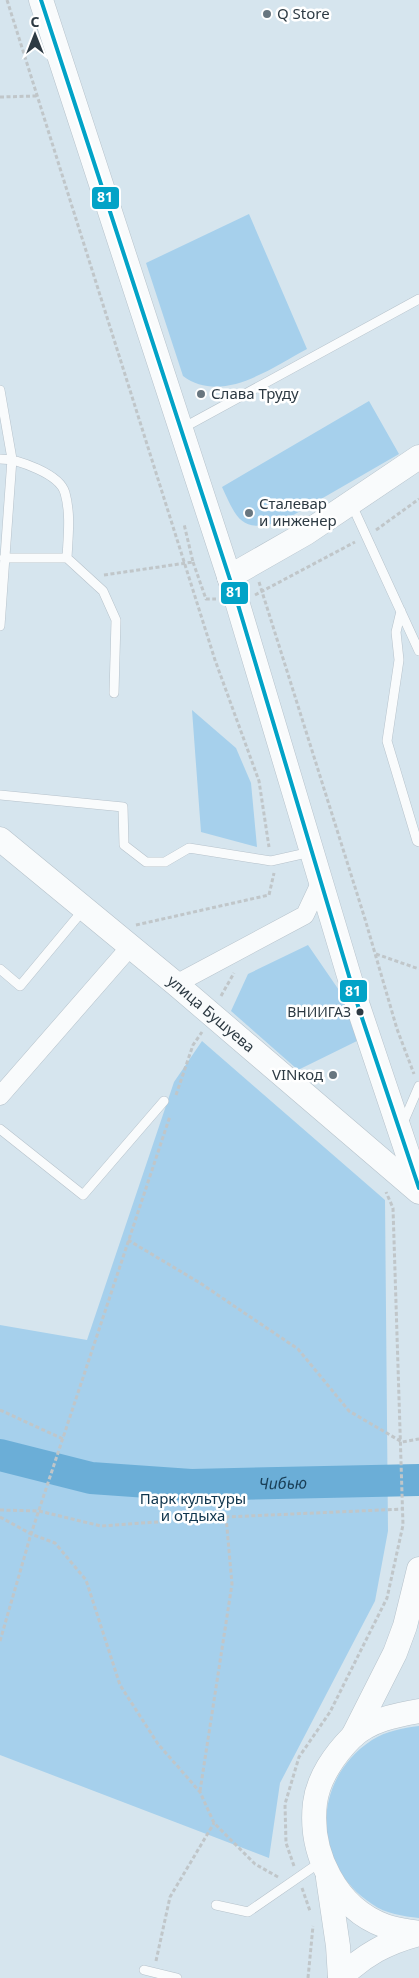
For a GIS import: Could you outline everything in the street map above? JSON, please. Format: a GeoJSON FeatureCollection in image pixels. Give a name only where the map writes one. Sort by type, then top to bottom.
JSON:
{"type":"FeatureCollection","features":[{"type":"Feature","properties":{"kind":"main road"},"geometry":{"type":"LineString","coordinates":[[41,0],[232,588],[358,1006],[419,1188]]}},
{"type":"Feature","properties":{"kind":"main road"},"geometry":{"type":"LineString","coordinates":[[232,588],[306,533],[419,457]]}},
{"type":"Feature","properties":{"kind":"main road","name":"улица Бушуева"},"geometry":{"type":"LineString","coordinates":[[0,839],[84,908],[130,936],[176,984],[205,1027],[419,1192]]}},
{"type":"Feature","properties":{"kind":"main road"},"geometry":{"type":"LineString","coordinates":[[340,1978],[338,1946],[325,1869],[315,1840],[315,1801],[328,1765],[353,1736],[395,1653],[405,1626],[419,1569]]}},
{"type":"Feature","properties":{"kind":"main road"},"geometry":{"type":"LineString","coordinates":[[353,1736],[387,1717],[419,1711]]}},
{"type":"Feature","properties":{"kind":"main road"},"geometry":{"type":"LineString","coordinates":[[325,1869],[352,1906],[385,1926],[419,1933]]}},
{"type":"Feature","properties":{"kind":"main road"},"geometry":{"type":"LineString","coordinates":[[340,1978],[358,1961],[378,1948],[419,1933]]}},
{"type":"Feature","properties":{"kind":"street"},"geometry":{"type":"LineString","coordinates":[[176,984],[305,914],[321,881]]}},
{"type":"Feature","properties":{"kind":"street"},"geometry":{"type":"LineString","coordinates":[[1,1092],[130,936]]}},
{"type":"Feature","properties":{"kind":"lane"},"geometry":{"type":"LineString","coordinates":[[180,429],[419,299]]}},
{"type":"Feature","properties":{"kind":"lane"},"geometry":{"type":"LineString","coordinates":[[0,390],[12,459],[0,626]]}},
{"type":"Feature","properties":{"kind":"lane"},"geometry":{"type":"LineString","coordinates":[[0,459],[12,459],[44,470],[65,491],[69,521],[67,558]]}},
{"type":"Feature","properties":{"kind":"lane"},"geometry":{"type":"LineString","coordinates":[[350,503],[419,651]]}},
{"type":"Feature","properties":{"kind":"lane"},"geometry":{"type":"LineString","coordinates":[[4,558],[67,558],[103,591],[116,620],[114,693]]}},
{"type":"Feature","properties":{"kind":"lane"},"geometry":{"type":"LineString","coordinates":[[401,611],[396,632],[399,660],[387,740],[417,842],[419,842]]}},
{"type":"Feature","properties":{"kind":"lane"},"geometry":{"type":"LineString","coordinates":[[0,795],[122,806],[124,845],[146,862],[165,862],[189,848],[271,860],[312,852]]}},
{"type":"Feature","properties":{"kind":"lane"},"geometry":{"type":"LineString","coordinates":[[0,969],[20,986],[84,908]]}},
{"type":"Feature","properties":{"kind":"lane"},"geometry":{"type":"LineString","coordinates":[[400,1130],[419,1086]]}},
{"type":"Feature","properties":{"kind":"lane"},"geometry":{"type":"LineString","coordinates":[[0,1128],[83,1195],[164,1101]]}},
{"type":"Feature","properties":{"kind":"lane"},"geometry":{"type":"LineString","coordinates":[[216,1905],[248,1912],[290,1883],[325,1869]]}},
{"type":"Feature","properties":{"kind":"lane"},"geometry":{"type":"LineString","coordinates":[[144,1970],[177,1978]]}},
{"type":"Feature","properties":{"kind":"path"},"geometry":{"type":"LineString","coordinates":[[7,0],[215,660],[259,781],[274,873],[269,895],[130,936]]}},
{"type":"Feature","properties":{"kind":"path"},"geometry":{"type":"LineString","coordinates":[[0,97],[37,96]]}},
{"type":"Feature","properties":{"kind":"path"},"geometry":{"type":"LineString","coordinates":[[184,524],[193,562],[206,599],[232,588],[262,592],[366,537],[419,499]]}},
{"type":"Feature","properties":{"kind":"path"},"geometry":{"type":"LineString","coordinates":[[86,576],[185,565],[193,562]]}},
{"type":"Feature","properties":{"kind":"path"},"geometry":{"type":"LineString","coordinates":[[375,954],[419,969]]}},
{"type":"Feature","properties":{"kind":"path"},"geometry":{"type":"LineString","coordinates":[[175,1100],[193,1045],[237,968]]}},
{"type":"Feature","properties":{"kind":"path"},"geometry":{"type":"LineString","coordinates":[[0,1641],[31,1534],[172,1109]]}},
{"type":"Feature","properties":{"kind":"path"},"geometry":{"type":"LineString","coordinates":[[0,1510],[40,1511],[101,1526],[226,1517],[403,1509],[393,1208],[383,1186]]}},
{"type":"Feature","properties":{"kind":"path"},"geometry":{"type":"LineString","coordinates":[[128,1240],[200,1283],[298,1349],[350,1412],[402,1442],[419,1439]]}},
{"type":"Feature","properties":{"kind":"path"},"geometry":{"type":"LineString","coordinates":[[0,1410],[63,1438]]}},
{"type":"Feature","properties":{"kind":"path"},"geometry":{"type":"LineString","coordinates":[[0,1517],[31,1534],[56,1543],[86,1580],[120,1685],[158,1744],[200,1792],[214,1823],[255,1864],[303,1891]]}},
{"type":"Feature","properties":{"kind":"path"},"geometry":{"type":"LineString","coordinates":[[200,1792],[232,1584],[226,1517]]}},
{"type":"Feature","properties":{"kind":"path"},"geometry":{"type":"LineString","coordinates":[[153,1973],[170,1897],[214,1823]]}},
{"type":"Feature","properties":{"kind":"green space"},"geometry":{"type":"Polygon","coordinates":[[[249,214],[307,349],[262,374],[246,380],[214,387],[198,384],[183,376],[146,263],[249,214]]]}},
{"type":"Feature","properties":{"kind":"green space"},"geometry":{"type":"Polygon","coordinates":[[[369,401],[399,454],[283,521],[258,526],[243,522],[233,509],[222,487],[369,401]]]}},
{"type":"Feature","properties":{"kind":"green space"},"geometry":{"type":"Polygon","coordinates":[[[192,710],[236,748],[251,783],[257,847],[201,832],[192,710]]]}},
{"type":"Feature","properties":{"kind":"green space"},"geometry":{"type":"Polygon","coordinates":[[[308,945],[343,996],[357,1041],[298,1070],[231,1011],[248,974],[308,945]]]}},
{"type":"Feature","properties":{"kind":"green space","name":"Парк культуры и отдыха"},"geometry":{"type":"Polygon","coordinates":[[[202,1041],[385,1200],[388,1531],[375,1601],[280,1783],[269,1858],[0,1755],[0,1325],[87,1340],[174,1082],[202,1041]]]}},
{"type":"Feature","properties":{"kind":"green space"},"geometry":{"type":"Polygon","coordinates":[[[419,1726],[419,1918],[383,1910],[372,1904],[352,1887],[338,1867],[329,1845],[326,1822],[329,1799],[338,1777],[352,1757],[372,1740],[383,1734],[419,1726]]]}},
{"type":"Feature","properties":{"kind":"waterway","name":"Чибью"},"geometry":{"type":"LineString","coordinates":[[0,1455],[91,1478],[191,1485],[419,1480]]}},
{"type":"Feature","properties":{"kind":"transit line","name":"81"},"geometry":{"type":"LineString","coordinates":[[41,0],[236,598],[358,1006],[419,1188]]}},
{"type":"Feature","properties":{"kind":"place","name":"Q Store"},"geometry":{"type":"Point","coordinates":[267,14]}},
{"type":"Feature","properties":{"kind":"place","name":"Слава Труду"},"geometry":{"type":"Point","coordinates":[201,394]}},
{"type":"Feature","properties":{"kind":"place","name":"Сталевар и инженер"},"geometry":{"type":"Point","coordinates":[249,513]}},
{"type":"Feature","properties":{"kind":"place","name":"ВНИИГАЗ"},"geometry":{"type":"Point","coordinates":[360,1012]}},
{"type":"Feature","properties":{"kind":"place","name":"VINкод"},"geometry":{"type":"Point","coordinates":[333,1075]}}]}
